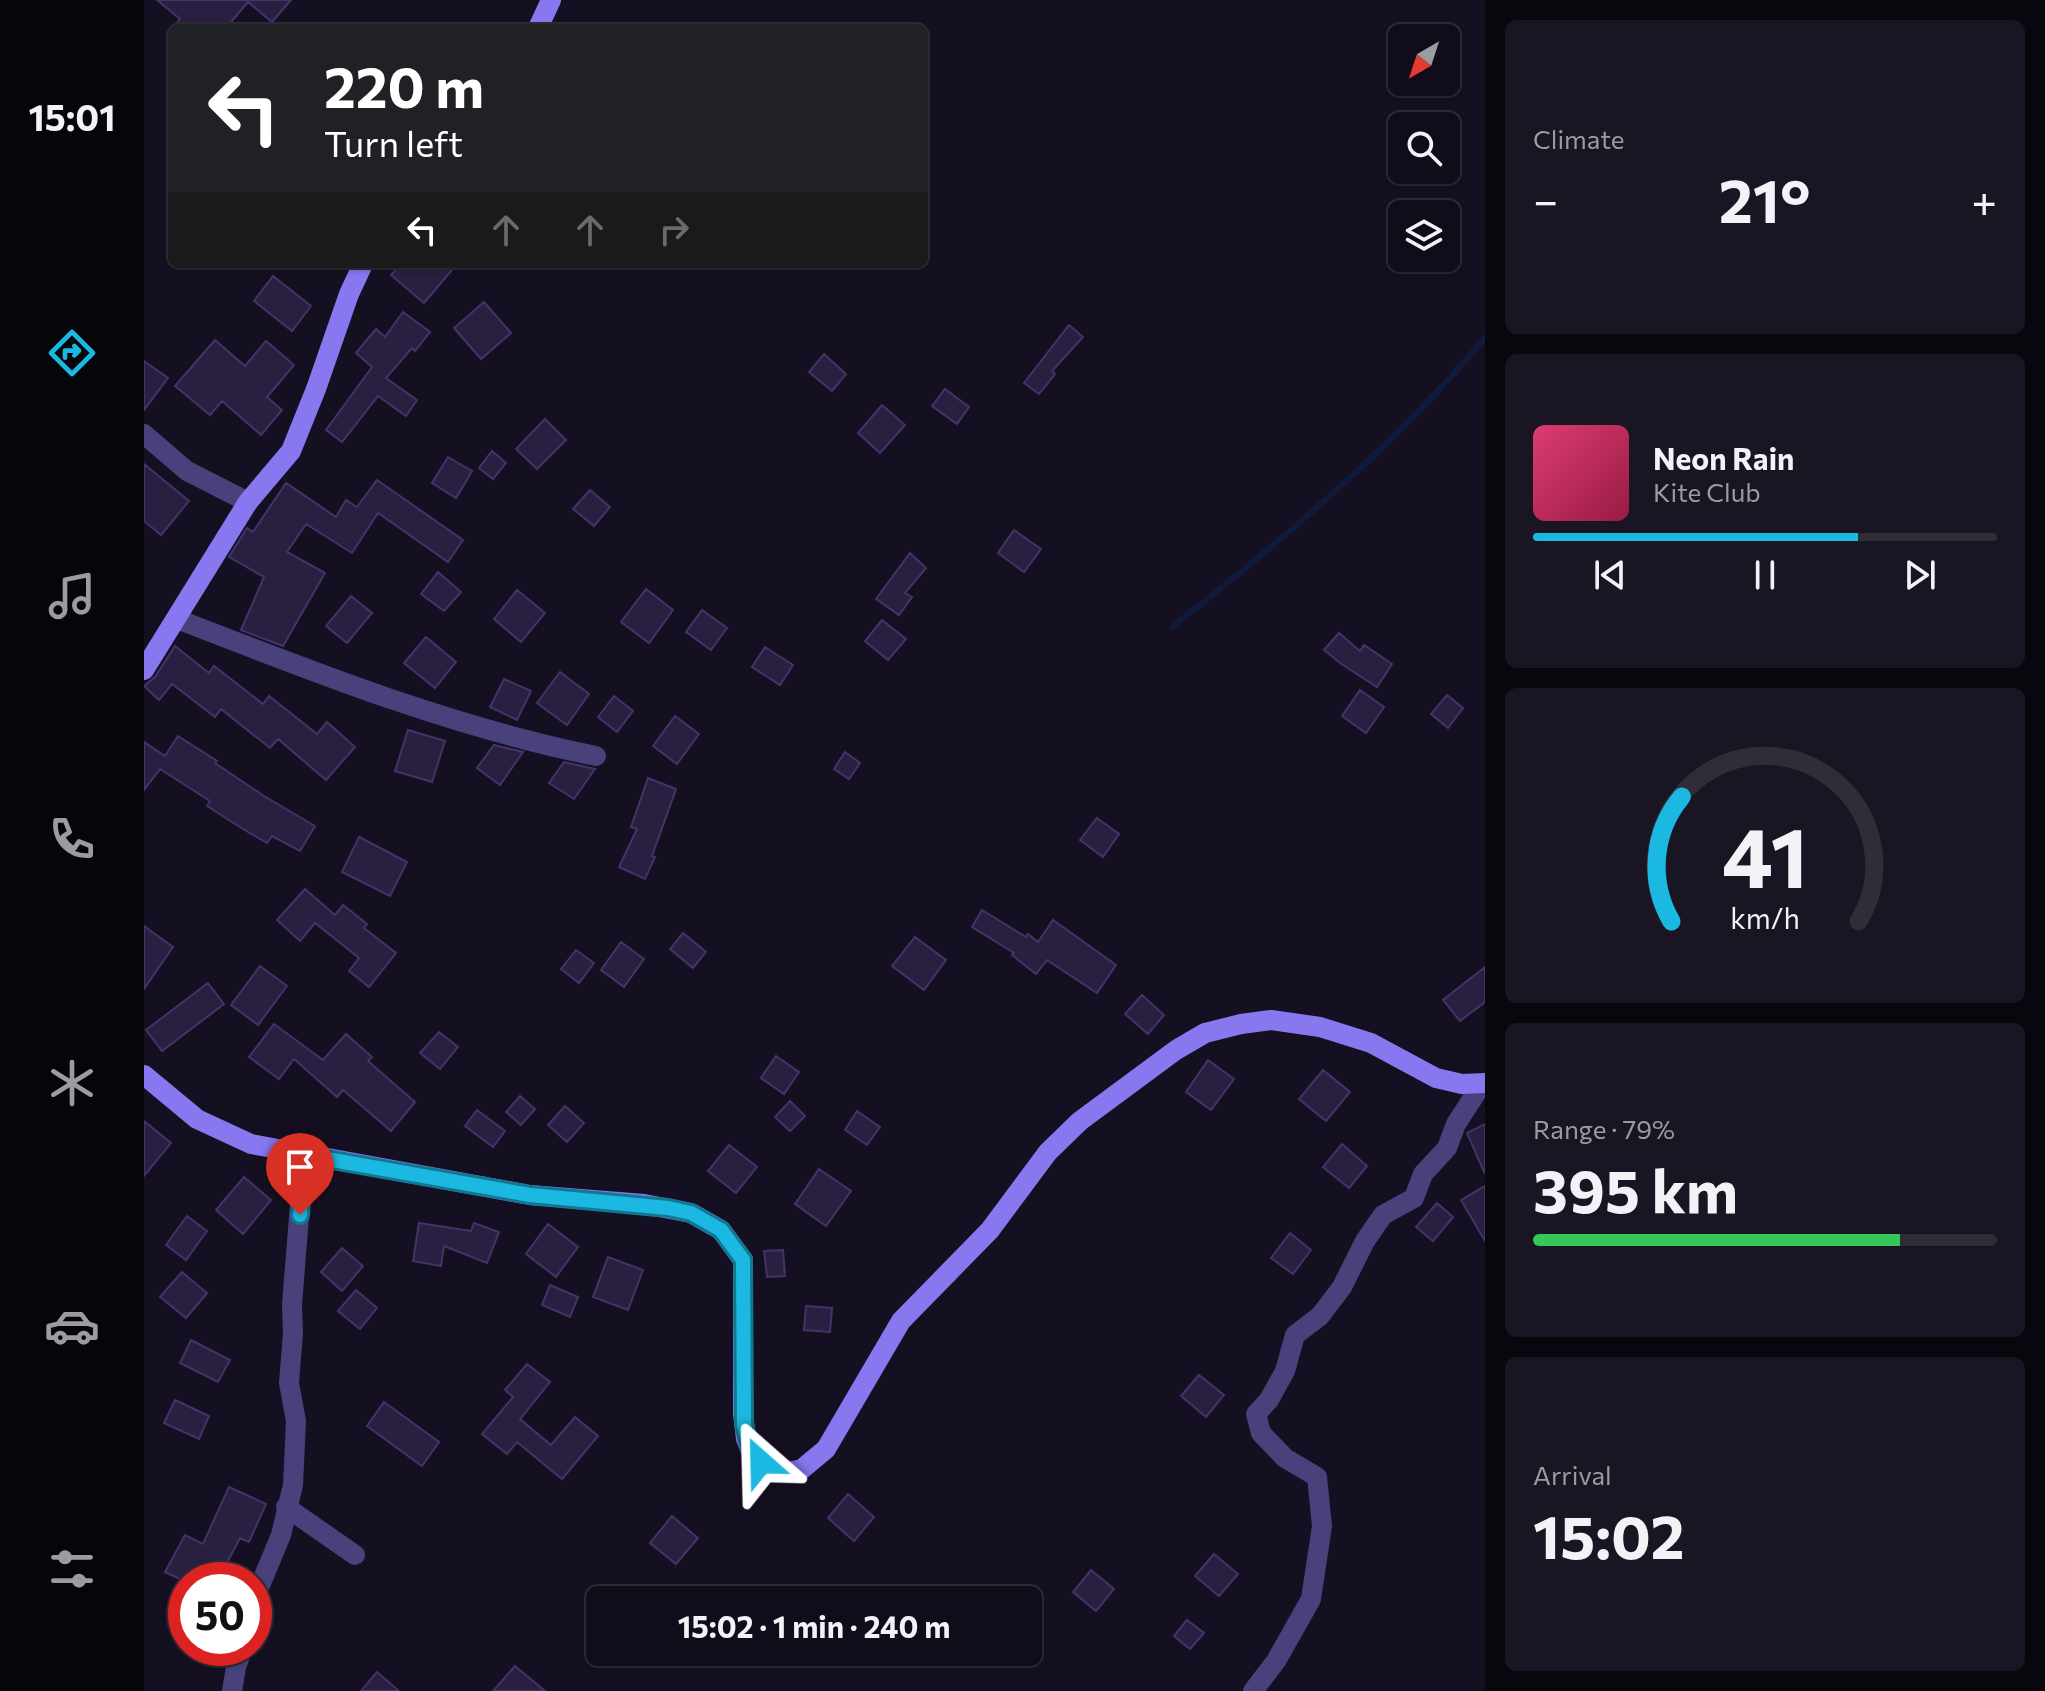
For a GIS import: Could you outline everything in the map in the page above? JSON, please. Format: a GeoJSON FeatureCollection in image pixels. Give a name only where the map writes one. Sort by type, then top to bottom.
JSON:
{"type":"FeatureCollection","features":[{"type":"Feature","properties":{"kind":"main road"},"geometry":{"type":"LineString","coordinates":[[540,24],[551,0]]}},
{"type":"Feature","properties":{"kind":"main road"},"geometry":{"type":"LineString","coordinates":[[144,670],[248,502],[291,451],[361,268]]}},
{"type":"Feature","properties":{"kind":"main road"},"geometry":{"type":"LineString","coordinates":[[144,1075],[197,1119],[251,1144],[530,1195],[660,1207],[691,1213],[721,1230],[743,1260],[743,1413],[746,1439],[761,1462],[788,1472],[802,1469],[826,1449],[901,1321],[990,1230],[1048,1152],[1080,1121],[1176,1050],[1205,1033],[1271,1020],[1320,1027],[1371,1043],[1436,1078],[1462,1084],[1484,1084]]}},
{"type":"Feature","properties":{"kind":"street"},"geometry":{"type":"LineString","coordinates":[[144,434],[187,471],[248,502]]}},
{"type":"Feature","properties":{"kind":"street"},"geometry":{"type":"LineString","coordinates":[[177,619],[382,698],[540,745],[596,756]]}},
{"type":"Feature","properties":{"kind":"street"},"geometry":{"type":"LineString","coordinates":[[1253,1691],[1276,1661],[1311,1599],[1322,1526],[1317,1477],[1285,1458],[1261,1433],[1256,1414],[1269,1400],[1285,1371],[1295,1335],[1320,1316],[1342,1287],[1365,1241],[1383,1215],[1414,1198],[1423,1174],[1447,1148],[1456,1124],[1484,1084]]}},
{"type":"Feature","properties":{"kind":"street"},"geometry":{"type":"LineString","coordinates":[[270,1562],[281,1535],[293,1485],[296,1421],[289,1369],[304,1155]]}},
{"type":"Feature","properties":{"kind":"street"},"geometry":{"type":"LineString","coordinates":[[286,1507],[355,1555]]}},
{"type":"Feature","properties":{"kind":"street"},"geometry":{"type":"LineString","coordinates":[[232,1691],[236,1666]]}},
{"type":"Feature","properties":{"kind":"building"},"geometry":{"type":"Polygon","coordinates":[[[157,0],[291,0],[272,22],[248,2],[229,24],[176,24],[180,19],[157,0]]]}},
{"type":"Feature","properties":{"kind":"building"},"geometry":{"type":"Polygon","coordinates":[[[397,268],[454,268],[424,303],[391,275],[397,268]]]}},
{"type":"Feature","properties":{"kind":"building"},"geometry":{"type":"Polygon","coordinates":[[[273,276],[311,306],[292,331],[254,301],[273,276]]]}},
{"type":"Feature","properties":{"kind":"building"},"geometry":{"type":"Polygon","coordinates":[[[484,302],[511,333],[481,359],[454,328],[484,302]]]}},
{"type":"Feature","properties":{"kind":"building"},"geometry":{"type":"Polygon","coordinates":[[[403,312],[430,332],[386,378],[417,400],[406,416],[378,396],[342,442],[326,430],[372,367],[356,353],[376,329],[385,337],[403,312]]]}},
{"type":"Feature","properties":{"kind":"building"},"geometry":{"type":"Polygon","coordinates":[[[1069,325],[1083,337],[1052,371],[1055,374],[1039,394],[1024,383],[1069,325]]]}},
{"type":"Feature","properties":{"kind":"building"},"geometry":{"type":"Polygon","coordinates":[[[215,340],[245,366],[266,341],[294,365],[267,397],[282,410],[261,435],[222,401],[210,415],[175,386],[215,340]]]}},
{"type":"Feature","properties":{"kind":"building"},"geometry":{"type":"Polygon","coordinates":[[[824,354],[846,374],[832,391],[809,372],[824,354]]]}},
{"type":"Feature","properties":{"kind":"building"},"geometry":{"type":"Polygon","coordinates":[[[144,361],[168,378],[144,410],[144,361]]]}},
{"type":"Feature","properties":{"kind":"building"},"geometry":{"type":"Polygon","coordinates":[[[945,389],[969,407],[957,424],[932,406],[945,389]]]}},
{"type":"Feature","properties":{"kind":"building"},"geometry":{"type":"Polygon","coordinates":[[[882,405],[905,425],[880,453],[858,433],[882,405]]]}},
{"type":"Feature","properties":{"kind":"building"},"geometry":{"type":"Polygon","coordinates":[[[545,419],[566,440],[537,469],[516,449],[545,419]]]}},
{"type":"Feature","properties":{"kind":"building"},"geometry":{"type":"Polygon","coordinates":[[[492,451],[506,463],[493,479],[479,468],[492,451]]]}},
{"type":"Feature","properties":{"kind":"building"},"geometry":{"type":"Polygon","coordinates":[[[448,457],[472,471],[456,498],[432,483],[448,457]]]}},
{"type":"Feature","properties":{"kind":"building"},"geometry":{"type":"Polygon","coordinates":[[[144,464],[189,501],[161,535],[144,521],[144,464]]]}},
{"type":"Feature","properties":{"kind":"building"},"geometry":{"type":"Polygon","coordinates":[[[377,480],[463,540],[448,562],[378,513],[352,553],[306,524],[287,552],[325,573],[283,646],[241,630],[264,577],[229,557],[247,528],[253,532],[286,483],[336,517],[346,500],[357,507],[377,480]]]}},
{"type":"Feature","properties":{"kind":"building"},"geometry":{"type":"Polygon","coordinates":[[[590,490],[610,507],[594,526],[573,509],[590,490]]]}},
{"type":"Feature","properties":{"kind":"building"},"geometry":{"type":"Polygon","coordinates":[[[1014,530],[1041,549],[1024,572],[998,553],[1014,530]]]}},
{"type":"Feature","properties":{"kind":"building"},"geometry":{"type":"Polygon","coordinates":[[[910,553],[926,568],[905,593],[912,597],[899,615],[876,599],[910,553]]]}},
{"type":"Feature","properties":{"kind":"building"},"geometry":{"type":"Polygon","coordinates":[[[438,572],[461,592],[444,611],[421,594],[438,572]]]}},
{"type":"Feature","properties":{"kind":"building"},"geometry":{"type":"Polygon","coordinates":[[[646,589],[673,610],[649,643],[621,622],[646,589]]]}},
{"type":"Feature","properties":{"kind":"building"},"geometry":{"type":"Polygon","coordinates":[[[517,590],[545,613],[521,642],[494,619],[517,590]]]}},
{"type":"Feature","properties":{"kind":"building"},"geometry":{"type":"Polygon","coordinates":[[[351,596],[372,613],[347,643],[326,626],[351,596]]]}},
{"type":"Feature","properties":{"kind":"building"},"geometry":{"type":"Polygon","coordinates":[[[702,610],[727,628],[711,650],[686,632],[702,610]]]}},
{"type":"Feature","properties":{"kind":"building"},"geometry":{"type":"Polygon","coordinates":[[[882,620],[906,639],[888,660],[865,641],[882,620]]]}},
{"type":"Feature","properties":{"kind":"building"},"geometry":{"type":"Polygon","coordinates":[[[1339,633],[1360,651],[1364,645],[1392,664],[1377,687],[1324,650],[1339,633]]]}},
{"type":"Feature","properties":{"kind":"building"},"geometry":{"type":"Polygon","coordinates":[[[426,637],[456,662],[435,688],[404,663],[426,637]]]}},
{"type":"Feature","properties":{"kind":"building"},"geometry":{"type":"Polygon","coordinates":[[[175,646],[209,673],[214,666],[263,704],[269,696],[317,734],[327,722],[355,747],[326,780],[278,739],[270,748],[221,709],[215,717],[172,684],[159,700],[144,686],[155,677],[175,646]]]}},
{"type":"Feature","properties":{"kind":"building"},"geometry":{"type":"Polygon","coordinates":[[[765,647],[793,665],[780,685],[752,667],[765,647]]]}},
{"type":"Feature","properties":{"kind":"building"},"geometry":{"type":"Polygon","coordinates":[[[560,672],[589,694],[567,725],[537,703],[560,672]]]}},
{"type":"Feature","properties":{"kind":"building"},"geometry":{"type":"Polygon","coordinates":[[[504,679],[531,691],[517,720],[490,707],[504,679]]]}},
{"type":"Feature","properties":{"kind":"building"},"geometry":{"type":"Polygon","coordinates":[[[1360,690],[1384,707],[1366,733],[1342,716],[1360,690]]]}},
{"type":"Feature","properties":{"kind":"building"},"geometry":{"type":"Polygon","coordinates":[[[1447,695],[1463,708],[1448,728],[1431,714],[1447,695]]]}},
{"type":"Feature","properties":{"kind":"building"},"geometry":{"type":"Polygon","coordinates":[[[614,696],[633,711],[617,732],[598,717],[614,696]]]}},
{"type":"Feature","properties":{"kind":"building"},"geometry":{"type":"Polygon","coordinates":[[[675,716],[699,734],[677,764],[653,746],[675,716]]]}},
{"type":"Feature","properties":{"kind":"building"},"geometry":{"type":"Polygon","coordinates":[[[408,730],[445,741],[432,782],[395,771],[408,730]]]}},
{"type":"Feature","properties":{"kind":"building"},"geometry":{"type":"Polygon","coordinates":[[[178,736],[264,796],[315,826],[300,851],[272,836],[267,843],[243,829],[207,806],[210,801],[160,769],[144,790],[144,742],[165,756],[178,736]]]}},
{"type":"Feature","properties":{"kind":"building"},"geometry":{"type":"Polygon","coordinates":[[[494,745],[523,752],[500,785],[477,768],[494,745]]]}},
{"type":"Feature","properties":{"kind":"building"},"geometry":{"type":"Polygon","coordinates":[[[845,752],[860,763],[849,779],[834,769],[845,752]]]}},
{"type":"Feature","properties":{"kind":"building"},"geometry":{"type":"Polygon","coordinates":[[[564,762],[595,769],[574,799],[549,783],[564,762]]]}},
{"type":"Feature","properties":{"kind":"building"},"geometry":{"type":"Polygon","coordinates":[[[648,778],[676,789],[645,879],[619,867],[637,829],[631,827],[648,778]]]}},
{"type":"Feature","properties":{"kind":"building"},"geometry":{"type":"Polygon","coordinates":[[[1097,818],[1119,834],[1103,857],[1080,840],[1097,818]]]}},
{"type":"Feature","properties":{"kind":"building"},"geometry":{"type":"Polygon","coordinates":[[[359,837],[407,862],[390,896],[342,872],[359,837]]]}},
{"type":"Feature","properties":{"kind":"building"},"geometry":{"type":"Polygon","coordinates":[[[305,889],[335,915],[343,905],[367,924],[364,928],[396,953],[369,987],[349,971],[359,958],[315,923],[300,941],[277,920],[305,889]]]}},
{"type":"Feature","properties":{"kind":"building"},"geometry":{"type":"Polygon","coordinates":[[[982,910],[1038,942],[1053,920],[1116,965],[1097,993],[1047,960],[1036,974],[1012,955],[1014,953],[972,927],[982,910]]]}},
{"type":"Feature","properties":{"kind":"building"},"geometry":{"type":"Polygon","coordinates":[[[144,926],[173,947],[144,989],[144,926]]]}},
{"type":"Feature","properties":{"kind":"building"},"geometry":{"type":"Polygon","coordinates":[[[683,933],[706,952],[693,968],[670,949],[683,933]]]}},
{"type":"Feature","properties":{"kind":"building"},"geometry":{"type":"Polygon","coordinates":[[[915,937],[946,960],[924,990],[892,966],[915,937]]]}},
{"type":"Feature","properties":{"kind":"building"},"geometry":{"type":"Polygon","coordinates":[[[621,942],[644,959],[624,987],[601,970],[621,942]]]}},
{"type":"Feature","properties":{"kind":"building"},"geometry":{"type":"Polygon","coordinates":[[[576,950],[594,963],[579,983],[561,969],[576,950]]]}},
{"type":"Feature","properties":{"kind":"building"},"geometry":{"type":"Polygon","coordinates":[[[260,966],[287,986],[258,1025],[231,1005],[260,966]]]}},
{"type":"Feature","properties":{"kind":"building"},"geometry":{"type":"Polygon","coordinates":[[[1485,967],[1485,1002],[1460,1021],[1443,1000],[1485,967]]]}},
{"type":"Feature","properties":{"kind":"building"},"geometry":{"type":"Polygon","coordinates":[[[208,983],[224,1004],[162,1051],[146,1030],[208,983]]]}},
{"type":"Feature","properties":{"kind":"building"},"geometry":{"type":"Polygon","coordinates":[[[1142,995],[1164,1015],[1148,1034],[1125,1014],[1142,995]]]}},
{"type":"Feature","properties":{"kind":"building"},"geometry":{"type":"Polygon","coordinates":[[[274,1024],[323,1060],[346,1034],[372,1057],[368,1061],[415,1102],[391,1131],[343,1090],[337,1097],[294,1059],[279,1079],[249,1057],[274,1024]]]}},
{"type":"Feature","properties":{"kind":"building"},"geometry":{"type":"Polygon","coordinates":[[[439,1032],[458,1047],[440,1069],[420,1053],[439,1032]]]}},
{"type":"Feature","properties":{"kind":"building"},"geometry":{"type":"Polygon","coordinates":[[[776,1056],[799,1072],[784,1094],[761,1078],[776,1056]]]}},
{"type":"Feature","properties":{"kind":"building"},"geometry":{"type":"Polygon","coordinates":[[[1208,1060],[1234,1079],[1211,1110],[1186,1092],[1208,1060]]]}},
{"type":"Feature","properties":{"kind":"building"},"geometry":{"type":"Polygon","coordinates":[[[1323,1070],[1350,1092],[1326,1121],[1299,1099],[1323,1070]]]}},
{"type":"Feature","properties":{"kind":"building"},"geometry":{"type":"Polygon","coordinates":[[[520,1096],[535,1109],[521,1125],[506,1112],[520,1096]]]}},
{"type":"Feature","properties":{"kind":"building"},"geometry":{"type":"Polygon","coordinates":[[[790,1101],[805,1116],[790,1131],[775,1117],[790,1101]]]}},
{"type":"Feature","properties":{"kind":"building"},"geometry":{"type":"Polygon","coordinates":[[[565,1106],[584,1123],[567,1142],[548,1125],[565,1106]]]}},
{"type":"Feature","properties":{"kind":"building"},"geometry":{"type":"Polygon","coordinates":[[[477,1110],[505,1131],[493,1147],[465,1126],[477,1110]]]}},
{"type":"Feature","properties":{"kind":"building"},"geometry":{"type":"Polygon","coordinates":[[[857,1111],[880,1127],[867,1145],[845,1130],[857,1111]]]}},
{"type":"Feature","properties":{"kind":"building"},"geometry":{"type":"Polygon","coordinates":[[[144,1121],[171,1143],[144,1176],[144,1121]]]}},
{"type":"Feature","properties":{"kind":"building"},"geometry":{"type":"Polygon","coordinates":[[[1485,1124],[1485,1174],[1467,1133],[1485,1124]]]}},
{"type":"Feature","properties":{"kind":"building"},"geometry":{"type":"Polygon","coordinates":[[[1342,1144],[1367,1166],[1349,1188],[1323,1167],[1342,1144]]]}},
{"type":"Feature","properties":{"kind":"building"},"geometry":{"type":"Polygon","coordinates":[[[729,1145],[757,1167],[736,1193],[708,1171],[729,1145]]]}},
{"type":"Feature","properties":{"kind":"building"},"geometry":{"type":"Polygon","coordinates":[[[819,1169],[851,1191],[826,1226],[795,1204],[819,1169]]]}},
{"type":"Feature","properties":{"kind":"building"},"geometry":{"type":"Polygon","coordinates":[[[244,1177],[271,1200],[243,1234],[216,1210],[244,1177]]]}},
{"type":"Feature","properties":{"kind":"building"},"geometry":{"type":"Polygon","coordinates":[[[1485,1186],[1485,1241],[1461,1200],[1485,1186]]]}},
{"type":"Feature","properties":{"kind":"building"},"geometry":{"type":"Polygon","coordinates":[[[1437,1203],[1453,1217],[1433,1241],[1416,1227],[1437,1203]]]}},
{"type":"Feature","properties":{"kind":"building"},"geometry":{"type":"Polygon","coordinates":[[[187,1216],[207,1231],[186,1260],[166,1245],[187,1216]]]}},
{"type":"Feature","properties":{"kind":"building"},"geometry":{"type":"Polygon","coordinates":[[[419,1223],[471,1231],[474,1223],[499,1232],[487,1263],[444,1246],[441,1266],[413,1261],[419,1223]]]}},
{"type":"Feature","properties":{"kind":"building"},"geometry":{"type":"Polygon","coordinates":[[[548,1224],[578,1247],[556,1277],[526,1254],[548,1224]]]}},
{"type":"Feature","properties":{"kind":"building"},"geometry":{"type":"Polygon","coordinates":[[[1290,1233],[1311,1250],[1293,1274],[1271,1258],[1290,1233]]]}},
{"type":"Feature","properties":{"kind":"building"},"geometry":{"type":"Polygon","coordinates":[[[342,1248],[363,1266],[342,1291],[321,1272],[342,1248]]]}},
{"type":"Feature","properties":{"kind":"building"},"geometry":{"type":"Polygon","coordinates":[[[783,1250],[785,1276],[767,1277],[764,1251],[783,1250]]]}},
{"type":"Feature","properties":{"kind":"building"},"geometry":{"type":"Polygon","coordinates":[[[608,1257],[643,1270],[628,1310],[593,1297],[608,1257]]]}},
{"type":"Feature","properties":{"kind":"building"},"geometry":{"type":"Polygon","coordinates":[[[182,1272],[207,1293],[186,1318],[160,1297],[182,1272]]]}},
{"type":"Feature","properties":{"kind":"building"},"geometry":{"type":"Polygon","coordinates":[[[550,1285],[578,1297],[570,1317],[542,1305],[550,1285]]]}},
{"type":"Feature","properties":{"kind":"building"},"geometry":{"type":"Polygon","coordinates":[[[356,1290],[377,1308],[360,1329],[338,1311],[356,1290]]]}},
{"type":"Feature","properties":{"kind":"building"},"geometry":{"type":"Polygon","coordinates":[[[806,1306],[832,1308],[830,1332],[804,1330],[806,1306]]]}},
{"type":"Feature","properties":{"kind":"building"},"geometry":{"type":"Polygon","coordinates":[[[191,1340],[230,1360],[218,1382],[180,1363],[191,1340]]]}},
{"type":"Feature","properties":{"kind":"building"},"geometry":{"type":"Polygon","coordinates":[[[527,1364],[550,1382],[520,1419],[551,1445],[575,1417],[598,1436],[562,1479],[517,1442],[507,1454],[482,1434],[513,1397],[505,1390],[527,1364]]]}},
{"type":"Feature","properties":{"kind":"building"},"geometry":{"type":"Polygon","coordinates":[[[1199,1375],[1224,1395],[1206,1417],[1181,1396],[1199,1375]]]}},
{"type":"Feature","properties":{"kind":"building"},"geometry":{"type":"Polygon","coordinates":[[[175,1400],[209,1416],[199,1439],[164,1423],[175,1400]]]}},
{"type":"Feature","properties":{"kind":"building"},"geometry":{"type":"Polygon","coordinates":[[[384,1402],[439,1442],[422,1466],[367,1426],[384,1402]]]}},
{"type":"Feature","properties":{"kind":"building"},"geometry":{"type":"Polygon","coordinates":[[[229,1487],[266,1504],[249,1542],[240,1538],[227,1562],[170,1562],[185,1535],[203,1544],[229,1487]]]}},
{"type":"Feature","properties":{"kind":"building"},"geometry":{"type":"Polygon","coordinates":[[[848,1494],[874,1517],[854,1541],[828,1518],[848,1494]]]}},
{"type":"Feature","properties":{"kind":"building"},"geometry":{"type":"Polygon","coordinates":[[[672,1516],[698,1538],[676,1564],[650,1543],[672,1516]]]}},
{"type":"Feature","properties":{"kind":"building"},"geometry":{"type":"Polygon","coordinates":[[[1214,1554],[1238,1574],[1219,1596],[1195,1576],[1214,1554]]]}},
{"type":"Feature","properties":{"kind":"building"},"geometry":{"type":"Polygon","coordinates":[[[1091,1570],[1114,1589],[1096,1611],[1073,1592],[1091,1570]]]}},
{"type":"Feature","properties":{"kind":"building"},"geometry":{"type":"Polygon","coordinates":[[[1187,1620],[1204,1633],[1190,1649],[1174,1636],[1187,1620]]]}},
{"type":"Feature","properties":{"kind":"building"},"geometry":{"type":"Polygon","coordinates":[[[515,1666],[545,1691],[493,1691],[515,1666]]]}},
{"type":"Feature","properties":{"kind":"building"},"geometry":{"type":"Polygon","coordinates":[[[377,1672],[399,1691],[361,1691],[377,1672]]]}},
{"type":"Feature","properties":{"kind":"waterway"},"geometry":{"type":"LineString","coordinates":[[1172,627],[1255,560],[1375,454],[1485,338]]}},
{"type":"Feature","properties":{"kind":"route"},"geometry":{"type":"LineString","coordinates":[[300,1215],[304,1155],[530,1195],[644,1204],[691,1213],[721,1230],[743,1260],[744,1425],[751,1451],[761,1462]]}}]}
